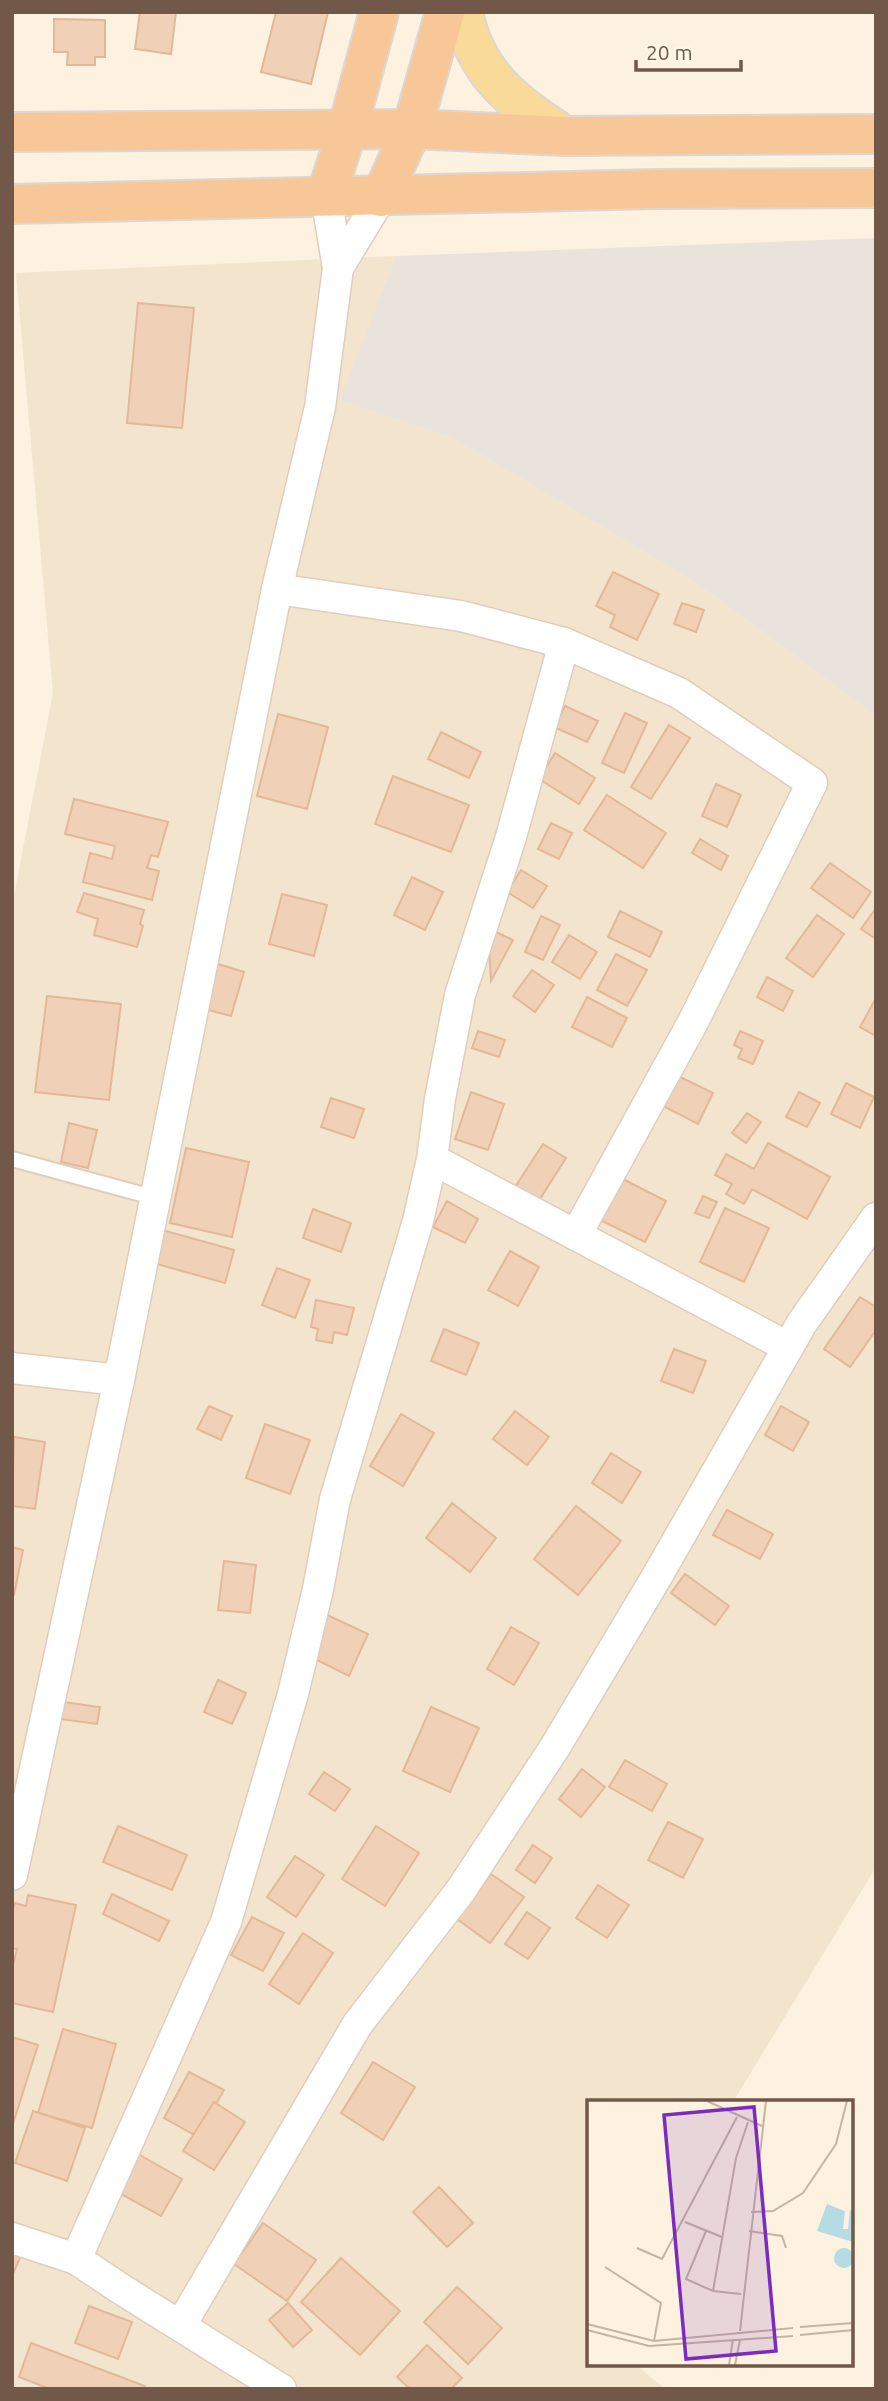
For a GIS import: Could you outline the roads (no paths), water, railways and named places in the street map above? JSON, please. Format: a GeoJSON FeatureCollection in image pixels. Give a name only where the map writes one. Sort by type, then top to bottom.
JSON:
{"type":"FeatureCollection","features":[{"type":"Feature","properties":{"kind":"highway"},"geometry":{"type":"LineString","coordinates":[[326,196],[347,131],[379,12]]}},
{"type":"Feature","properties":{"kind":"highway"},"geometry":{"type":"LineString","coordinates":[[381,197],[412,129],[445,12]]}},
{"type":"Feature","properties":{"kind":"highway"},"geometry":{"type":"LineString","coordinates":[[12,132],[412,129],[565,136],[876,134]]}},
{"type":"Feature","properties":{"kind":"highway"},"geometry":{"type":"LineString","coordinates":[[12,204],[654,189],[876,188]]}},
{"type":"Feature","properties":{"kind":"main road"},"geometry":{"type":"LineString","coordinates":[[463,12],[475,53],[498,86],[526,110],[565,136]]}},
{"type":"Feature","properties":{"kind":"street"},"geometry":{"type":"LineString","coordinates":[[12,1875],[120,1380],[277,589],[320,407],[338,268],[326,196]]}},
{"type":"Feature","properties":{"kind":"street"},"geometry":{"type":"LineString","coordinates":[[338,268],[381,197]]}},
{"type":"Feature","properties":{"kind":"street"},"geometry":{"type":"LineString","coordinates":[[277,589],[461,616],[564,643],[679,693],[812,783],[693,1022],[576,1235]]}},
{"type":"Feature","properties":{"kind":"street"},"geometry":{"type":"LineString","coordinates":[[76,2259],[226,1922],[293,1694],[318,1589],[335,1499],[418,1221],[432,1159],[440,1098],[460,995],[511,837],[564,643]]}},
{"type":"Feature","properties":{"kind":"street"},"geometry":{"type":"LineString","coordinates":[[432,1159],[788,1347]]}},
{"type":"Feature","properties":{"kind":"street"},"geometry":{"type":"LineString","coordinates":[[181,2325],[357,2025],[461,1890],[555,1747],[656,1578],[802,1323],[876,1218]]}},
{"type":"Feature","properties":{"kind":"street"},"geometry":{"type":"LineString","coordinates":[[12,1368],[120,1380]]}},
{"type":"Feature","properties":{"kind":"street"},"geometry":{"type":"LineString","coordinates":[[12,2238],[76,2259],[281,2389]]}},
{"type":"Feature","properties":{"kind":"lane"},"geometry":{"type":"LineString","coordinates":[[12,1158],[156,1198]]}}]}
